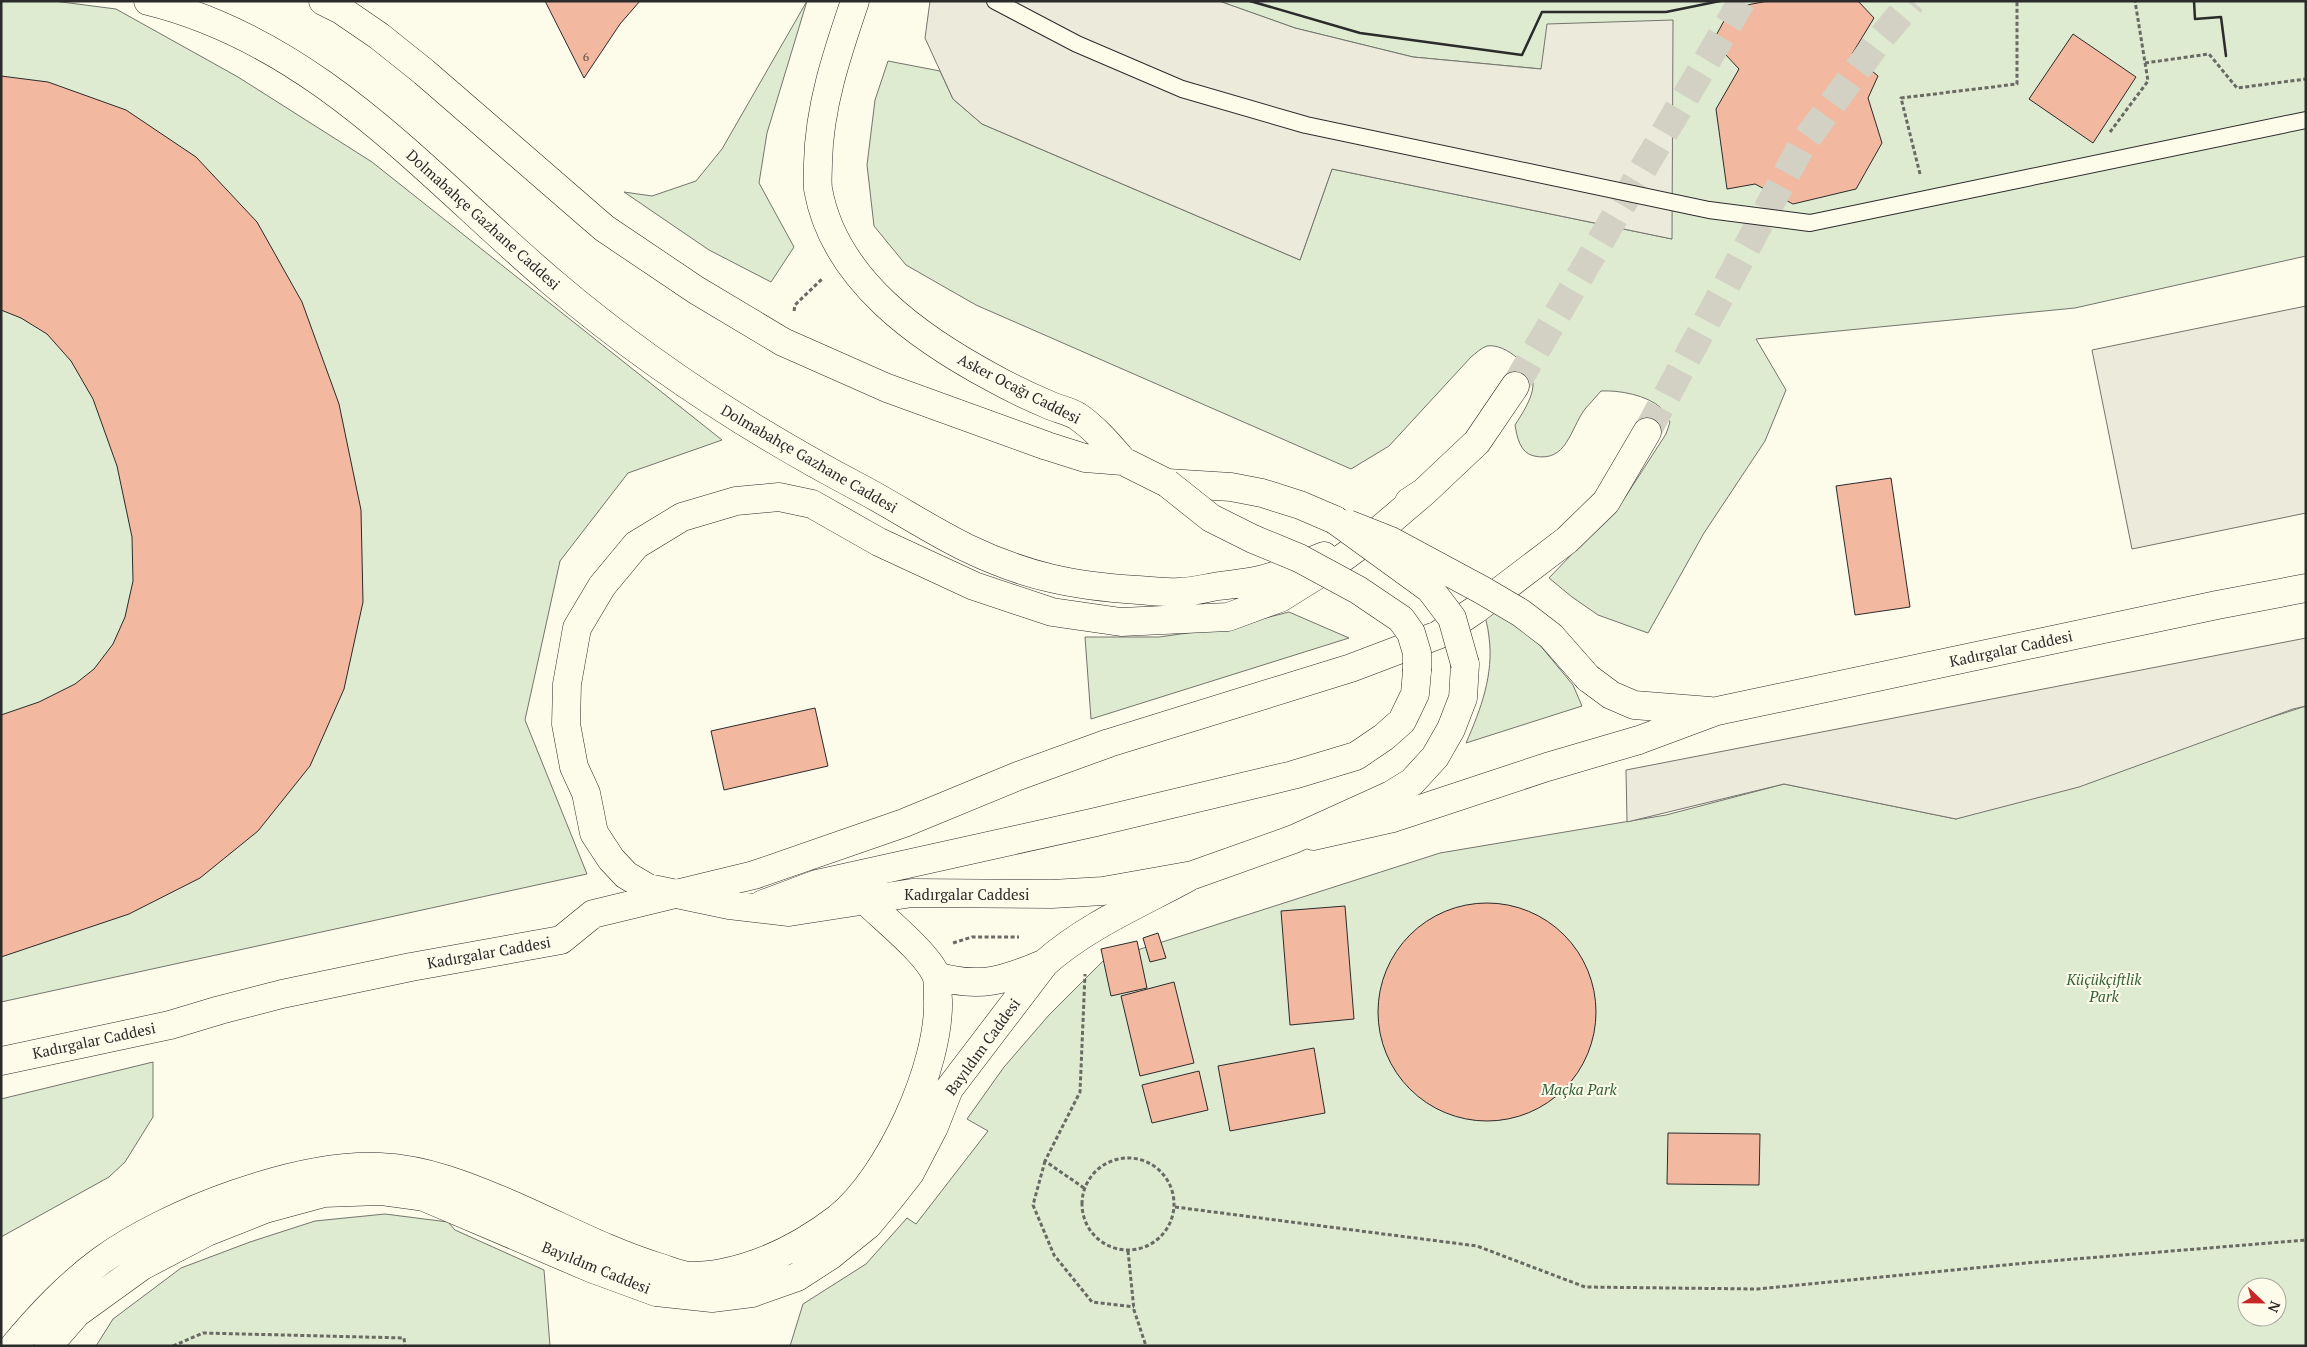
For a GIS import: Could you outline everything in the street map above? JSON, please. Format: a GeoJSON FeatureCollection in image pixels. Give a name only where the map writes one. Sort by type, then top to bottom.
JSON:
{"type":"FeatureCollection","features":[{"type":"Feature","properties":{"kind":"main road","name":"Dolmabahçe Gazhane Caddesi"},"geometry":{"type":"LineString","coordinates":[[148,1],[214,22],[263,46],[319,80],[361,111],[555,285],[660,367],[755,430],[867,491],[910,518],[968,548],[1022,572],[1051,580],[1091,587],[1178,592],[1263,580],[1326,555],[1424,492],[1477,442],[1515,386]]}},
{"type":"Feature","properties":{"kind":"main road"},"geometry":{"type":"LineString","coordinates":[[323,1],[341,10],[379,36],[424,72],[604,228],[696,290],[783,342],[887,388],[967,418],[1085,458],[1123,461],[1167,482],[1211,518],[1253,539],[1300,558],[1350,585],[1401,619],[1411,633],[1417,653],[1415,694],[1402,721],[1384,737],[1356,756],[1293,775],[1096,822],[817,884],[752,908]]}},
{"type":"Feature","properties":{"kind":"main road","name":"Asker Ocağı Caddesi"},"geometry":{"type":"LineString","coordinates":[[855,1],[834,63],[819,137],[818,188],[827,222],[846,259],[869,288],[920,334],[965,363],[1021,393],[1076,416],[1105,440],[1123,461]]}},
{"type":"Feature","properties":{"kind":"main road"},"geometry":{"type":"LineString","coordinates":[[1424,492],[1340,559],[1280,598],[1228,617],[1121,622],[1052,612],[974,586],[879,542],[812,504],[779,498],[736,501],[682,517],[636,545],[602,586],[577,628],[567,684],[566,716],[574,767],[586,793],[594,834],[611,859],[626,875],[648,888],[673,893],[754,875],[904,823],[1018,776],[1109,743],[1351,668],[1438,635],[1475,610],[1567,540],[1600,508],[1606,502],[1647,432]]}},
{"type":"Feature","properties":{"kind":"main road"},"geometry":{"type":"LineString","coordinates":[[1167,482],[1231,487],[1262,494],[1300,505],[1391,541],[1521,613],[1551,636],[1588,678],[1611,695],[1634,705],[1717,711]]}},
{"type":"Feature","properties":{"kind":"main road"},"geometry":{"type":"LineString","coordinates":[[1294,840],[1391,795],[1412,782],[1435,757],[1451,729],[1463,698],[1466,664],[1452,618],[1430,589],[1335,520]]}},
{"type":"Feature","properties":{"kind":"main road","name":"Kadırgalar Caddesi"},"geometry":{"type":"LineString","coordinates":[[1717,711],[2216,605],[2306,588]]}},
{"type":"Feature","properties":{"kind":"main road"},"geometry":{"type":"LineString","coordinates":[[1294,840],[1393,818],[1547,767],[1639,740],[1717,711]]}},
{"type":"Feature","properties":{"kind":"main road","name":"Kadırgalar Caddesi"},"geometry":{"type":"LineString","coordinates":[[1,1060],[170,1025],[282,994],[411,967],[562,940],[593,914],[673,893],[707,902],[789,912],[912,893],[1052,894],[1103,890],[1193,875],[1294,840]]}},
{"type":"Feature","properties":{"kind":"main road","name":"Bayıldım Caddesi"},"geometry":{"type":"LineString","coordinates":[[48,1346],[77,1313],[142,1266],[207,1232],[256,1212],[324,1193],[380,1191],[424,1197],[593,1269],[656,1292],[712,1298],[752,1293],[797,1277],[831,1255],[868,1225],[888,1202],[910,1173],[934,1127],[949,1089],[1045,962],[1087,933],[1193,875]]}},
{"type":"Feature","properties":{"kind":"main road"},"geometry":{"type":"LineString","coordinates":[[865,900],[921,955],[937,976],[953,981],[976,984],[1016,975],[1045,962]]}},
{"type":"Feature","properties":{"kind":"main road","name":"Bayıldım Caddesi"},"geometry":{"type":"LineString","coordinates":[[14,1346],[50,1303],[103,1259],[166,1222],[224,1198],[272,1183],[331,1169],[380,1167],[434,1174],[510,1204],[570,1233],[633,1259],[688,1276],[721,1273],[768,1259],[804,1242],[840,1216],[861,1194],[881,1166],[908,1118],[930,1061],[938,1021],[937,976]]}},
{"type":"Feature","properties":{"kind":"lane"},"geometry":{"type":"LineString","coordinates":[[995,1],[1078,44],[1182,89],[1306,124],[1700,208],[1810,223],[2306,120]]}},
{"type":"Feature","properties":{"kind":"path"},"geometry":{"type":"LineString","coordinates":[[1926,199],[1901,98],[2017,84],[2017,1]]}},
{"type":"Feature","properties":{"kind":"path"},"geometry":{"type":"LineString","coordinates":[[2085,166],[2148,81],[2135,1]]}},
{"type":"Feature","properties":{"kind":"path"},"geometry":{"type":"LineString","coordinates":[[2145,63],[2209,54],[2236,88],[2306,79]]}},
{"type":"Feature","properties":{"kind":"path"},"geometry":{"type":"LineString","coordinates":[[795,305],[828,274]]}},
{"type":"Feature","properties":{"kind":"path"},"geometry":{"type":"LineString","coordinates":[[947,945],[972,937],[1024,936]]}},
{"type":"Feature","properties":{"kind":"path"},"geometry":{"type":"LineString","coordinates":[[1086,972],[1080,1092],[1045,1162],[1034,1205],[1054,1255],[1092,1302],[1134,1307]]}},
{"type":"Feature","properties":{"kind":"path"},"geometry":{"type":"LineString","coordinates":[[1116,1158],[1138,1158],[1159,1167],[1172,1185],[1176,1207],[1171,1224],[1160,1238],[1145,1248],[1128,1251],[1107,1246],[1090,1231],[1082,1210],[1084,1188],[1096,1169],[1116,1158]]}},
{"type":"Feature","properties":{"kind":"path"},"geometry":{"type":"LineString","coordinates":[[1045,1162],[1084,1188]]}},
{"type":"Feature","properties":{"kind":"path"},"geometry":{"type":"LineString","coordinates":[[1176,1207],[1477,1246],[1585,1287],[1756,1289],[2026,1263],[2306,1240]]}},
{"type":"Feature","properties":{"kind":"path"},"geometry":{"type":"LineString","coordinates":[[1128,1251],[1134,1307],[1146,1346]]}},
{"type":"Feature","properties":{"kind":"path"},"geometry":{"type":"LineString","coordinates":[[173,1346],[203,1333],[404,1338],[405,1346]]}},
{"type":"Feature","properties":{"kind":"green space"},"geometry":{"type":"Polygon","coordinates":[[[1,1],[54,1],[116,9],[238,77],[372,162],[722,440],[628,473],[560,561],[525,720],[587,874],[1,1002],[1,1]]]}},
{"type":"Feature","properties":{"kind":"green space"},"geometry":{"type":"Polygon","coordinates":[[[807,1],[767,133],[759,183],[794,247],[771,282],[709,250],[624,192],[652,196],[696,181],[722,149],[807,1]]]}},
{"type":"Feature","properties":{"kind":"green space"},"geometry":{"type":"Polygon","coordinates":[[[1219,1],[2306,1],[2306,256],[2075,308],[1756,339],[1786,390],[1765,441],[1704,533],[1648,633],[1598,615],[1549,578],[1622,502],[1666,434],[1670,422],[1664,411],[1655,403],[1641,397],[1616,391],[1601,391],[1585,409],[1561,449],[1545,457],[1534,456],[1525,452],[1522,448],[1515,425],[1531,396],[1532,379],[1518,358],[1502,348],[1487,346],[1471,357],[1389,446],[1351,469],[976,305],[906,265],[874,226],[867,165],[875,100],[888,61],[940,71],[953,99],[982,124],[1300,260],[1332,169],[1672,239],[1542,69],[1413,57],[1295,28],[1219,1]]]}},
{"type":"Feature","properties":{"kind":"green space"},"geometry":{"type":"Polygon","coordinates":[[[1481,602],[1529,632],[1573,685],[1582,706],[1466,743],[1485,691],[1490,664],[1487,624],[1481,602]]]}},
{"type":"Feature","properties":{"kind":"green space"},"geometry":{"type":"Polygon","coordinates":[[[1289,612],[1349,638],[1091,719],[1085,637],[1159,637],[1230,627],[1289,612]]]}},
{"type":"Feature","properties":{"kind":"green space","name":"Maçka Park"},"geometry":{"type":"Polygon","coordinates":[[[2306,706],[2306,1346],[790,1346],[803,1304],[866,1264],[907,1218],[916,1224],[988,1131],[967,1119],[1004,1067],[1049,1015],[1103,961],[1440,853],[1666,815],[1784,784],[1956,819],[2306,706]]]}},
{"type":"Feature","properties":{"kind":"green space"},"geometry":{"type":"Polygon","coordinates":[[[153,1062],[153,1117],[125,1162],[109,1177],[1,1237],[1,1099],[153,1062]]]}},
{"type":"Feature","properties":{"kind":"green space"},"geometry":{"type":"Polygon","coordinates":[[[385,1214],[448,1222],[455,1230],[544,1270],[550,1346],[96,1346],[113,1319],[181,1268],[250,1242],[315,1221],[385,1214]]]}},
{"type":"Feature","properties":{"kind":"shaded area"},"geometry":{"type":"Polygon","coordinates":[[[930,1],[1219,1],[1295,28],[1413,57],[1541,69],[1547,24],[1673,20],[1672,239],[1332,169],[1300,260],[982,124],[953,99],[925,38],[930,1]]]}},
{"type":"Feature","properties":{"kind":"shaded area"},"geometry":{"type":"Polygon","coordinates":[[[2306,306],[2306,513],[2132,549],[2092,350],[2306,306]]]}},
{"type":"Feature","properties":{"kind":"shaded area"},"geometry":{"type":"Polygon","coordinates":[[[2306,638],[2306,706],[2293,709],[2079,787],[1956,819],[1784,784],[1627,822],[1626,770],[2306,638]]]}},
{"type":"Feature","properties":{"kind":"building"},"geometry":{"type":"Polygon","coordinates":[[[545,1],[640,1],[620,24],[584,78],[545,1]]]}},
{"type":"Feature","properties":{"kind":"building"},"geometry":{"type":"Polygon","coordinates":[[[1768,1],[1858,1],[1874,18],[1852,54],[1878,76],[1868,98],[1882,143],[1856,189],[1793,204],[1755,184],[1727,189],[1716,109],[1739,69],[1713,41],[1731,8],[1768,1]]]}},
{"type":"Feature","properties":{"kind":"building"},"geometry":{"type":"Polygon","coordinates":[[[2073,34],[2136,77],[2093,143],[2029,99],[2073,34]]]}},
{"type":"Feature","properties":{"kind":"building"},"geometry":{"type":"Polygon","coordinates":[[[1,76],[48,82],[126,110],[196,157],[257,222],[302,302],[339,404],[361,510],[363,602],[344,689],[310,766],[258,831],[200,878],[129,914],[1,957],[1,715],[39,702],[75,684],[94,669],[113,644],[125,617],[133,581],[132,537],[117,466],[93,399],[71,361],[47,334],[21,318],[1,310],[1,76]]]}},
{"type":"Feature","properties":{"kind":"building"},"geometry":{"type":"Polygon","coordinates":[[[1891,478],[1910,607],[1855,615],[1836,486],[1891,478]]]}},
{"type":"Feature","properties":{"kind":"building"},"geometry":{"type":"Polygon","coordinates":[[[815,708],[828,766],[724,790],[711,731],[815,708]]]}},
{"type":"Feature","properties":{"kind":"building"},"geometry":{"type":"Polygon","coordinates":[[[1487,903],[1508,905],[1529,912],[1538,916],[1564,935],[1583,961],[1587,970],[1594,991],[1596,1012],[1594,1033],[1587,1054],[1583,1063],[1564,1089],[1538,1108],[1529,1112],[1508,1119],[1487,1121],[1466,1119],[1445,1112],[1436,1108],[1410,1089],[1391,1063],[1387,1054],[1380,1033],[1378,1012],[1380,991],[1387,970],[1391,961],[1410,935],[1436,916],[1445,912],[1466,905],[1487,903]]]}},
{"type":"Feature","properties":{"kind":"building"},"geometry":{"type":"Polygon","coordinates":[[[1345,906],[1354,1019],[1290,1025],[1281,911],[1345,906]]]}},
{"type":"Feature","properties":{"kind":"building"},"geometry":{"type":"Polygon","coordinates":[[[1158,933],[1166,958],[1150,962],[1143,938],[1158,933]]]}},
{"type":"Feature","properties":{"kind":"building"},"geometry":{"type":"Polygon","coordinates":[[[1137,941],[1147,988],[1111,996],[1101,949],[1137,941]]]}},
{"type":"Feature","properties":{"kind":"building"},"geometry":{"type":"Polygon","coordinates":[[[1174,982],[1194,1063],[1140,1076],[1121,996],[1174,982]]]}},
{"type":"Feature","properties":{"kind":"building"},"geometry":{"type":"Polygon","coordinates":[[[1314,1048],[1325,1113],[1230,1131],[1218,1066],[1314,1048]]]}},
{"type":"Feature","properties":{"kind":"building"},"geometry":{"type":"Polygon","coordinates":[[[1199,1071],[1208,1110],[1152,1123],[1142,1085],[1199,1071]]]}},
{"type":"Feature","properties":{"kind":"building"},"geometry":{"type":"Polygon","coordinates":[[[1668,1133],[1760,1134],[1759,1185],[1667,1184],[1668,1133]]]}},
{"type":"Feature","properties":{"kind":"tunnel"},"geometry":{"type":"LineString","coordinates":[[1515,386],[1742,1]]}},
{"type":"Feature","properties":{"kind":"tunnel"},"geometry":{"type":"LineString","coordinates":[[1647,432],[1802,145],[1880,39],[1912,1]]}},
{"type":"Feature","properties":{"kind":"wall"},"geometry":{"type":"LineString","coordinates":[[1250,1],[1360,33],[1522,55],[1542,12],[1666,12],[1720,1]]}},
{"type":"Feature","properties":{"kind":"wall"},"geometry":{"type":"LineString","coordinates":[[2194,1],[2195,19],[2221,17],[2226,56]]}},
{"type":"Feature","properties":{"kind":"park label","name":"Küçükçiftlik Park"},"geometry":{"type":"Point","coordinates":[2104,988]}}]}
